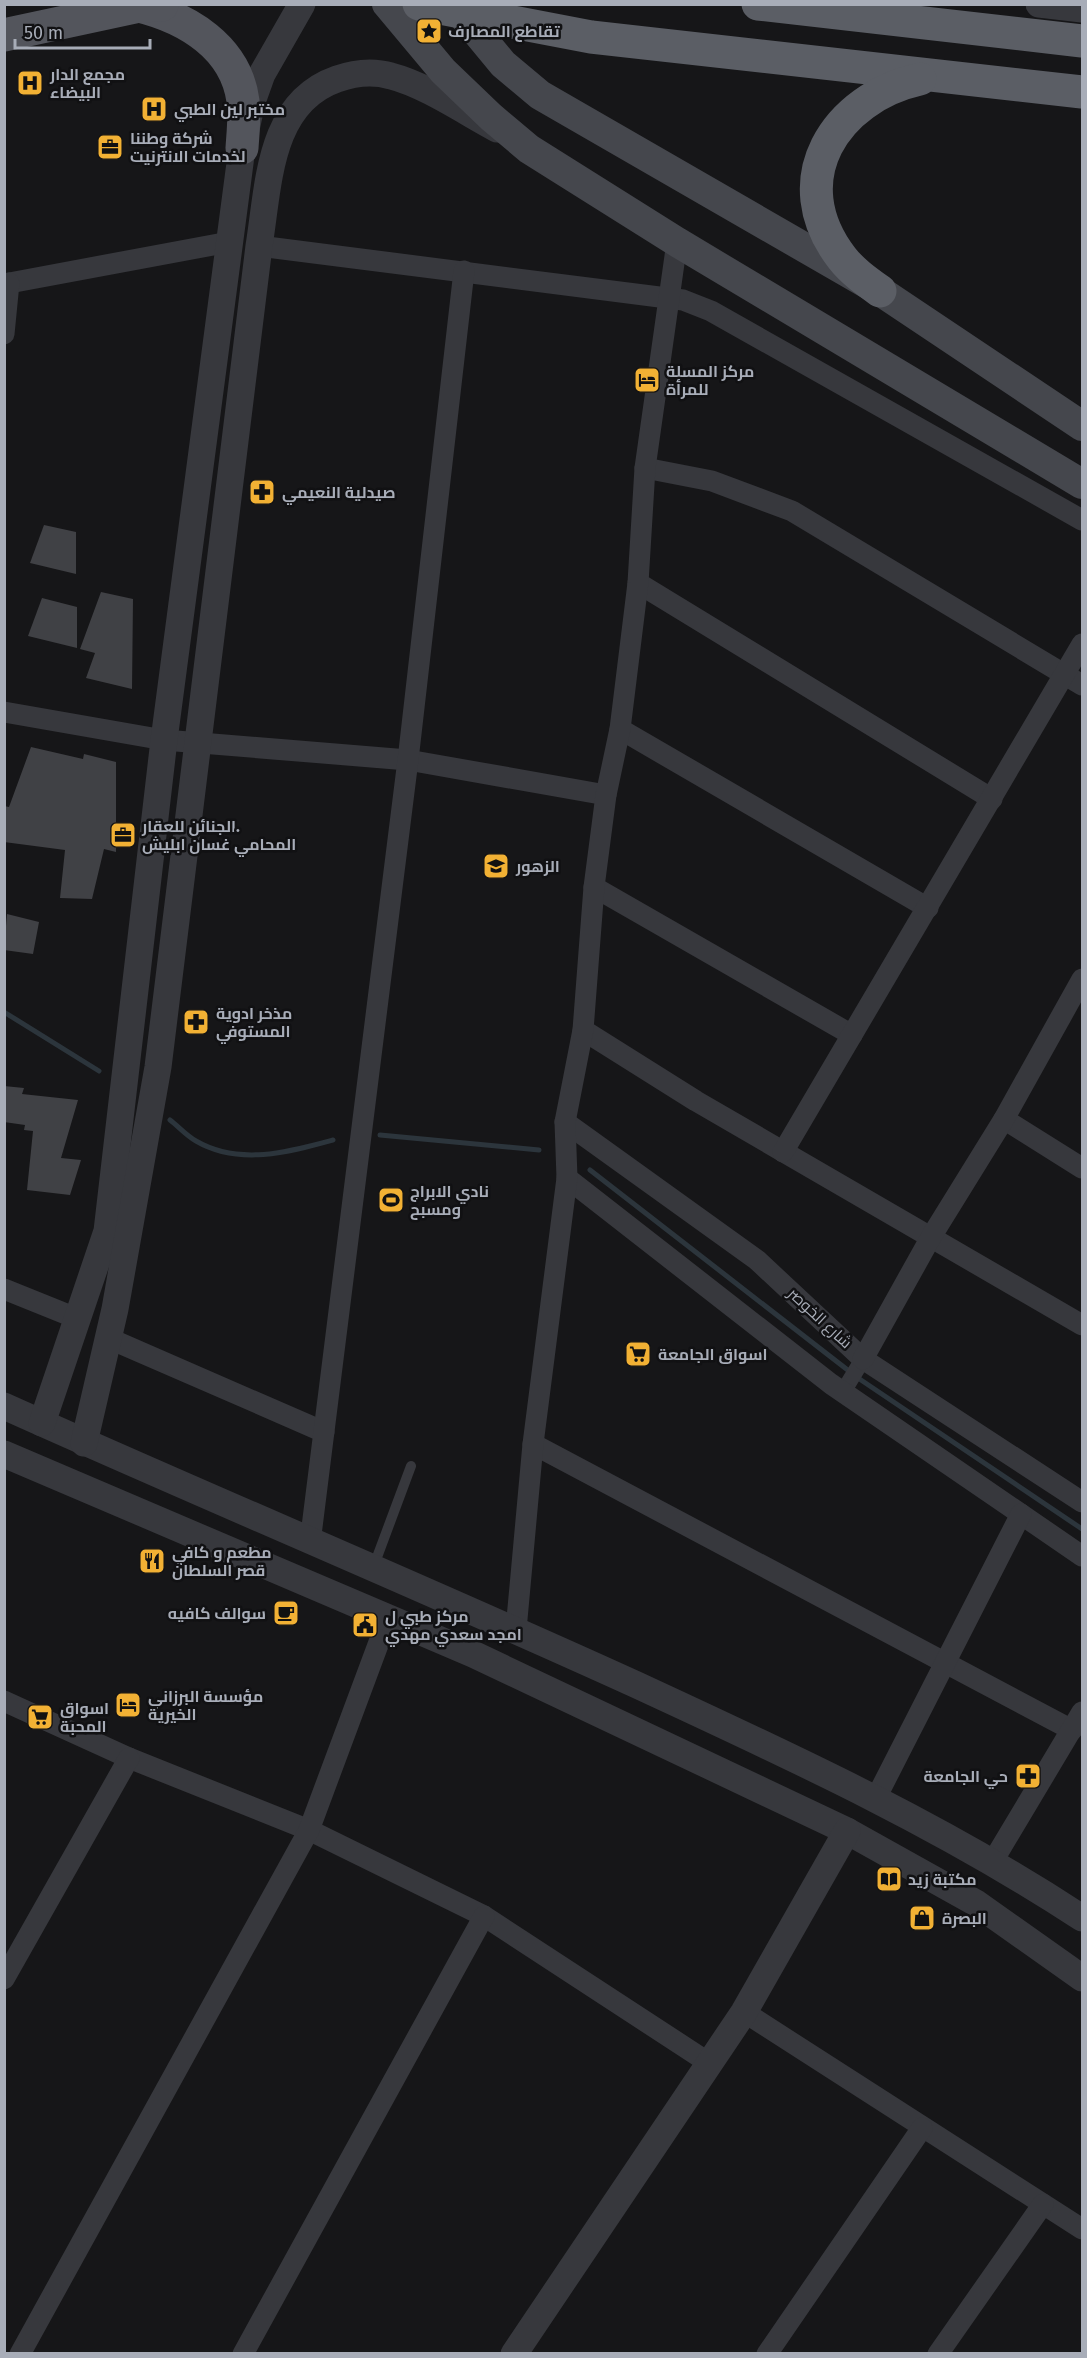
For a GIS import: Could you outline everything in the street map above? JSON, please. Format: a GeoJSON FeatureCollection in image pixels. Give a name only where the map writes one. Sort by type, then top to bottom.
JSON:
{"type":"FeatureCollection","features":[{"type":"Feature","properties":{"kind":"highway"},"geometry":{"type":"LineString","coordinates":[[418,4],[457,8],[591,37],[1083,92]]}},
{"type":"Feature","properties":{"kind":"highway"},"geometry":{"type":"LineString","coordinates":[[758,4],[911,14],[1039,37],[1083,41]]}},
{"type":"Feature","properties":{"kind":"highway"},"geometry":{"type":"LineString","coordinates":[[1033,87],[1039,37]]}},
{"type":"Feature","properties":{"kind":"highway"},"geometry":{"type":"LineString","coordinates":[[879,291],[849,266],[830,240],[817,196],[816,179],[821,159],[836,130],[869,98],[902,83],[944,76]]}},
{"type":"Feature","properties":{"kind":"main road"},"geometry":{"type":"LineString","coordinates":[[387,4],[443,71],[515,139],[677,242],[1083,484]]}},
{"type":"Feature","properties":{"kind":"main road"},"geometry":{"type":"LineString","coordinates":[[4,35],[151,5],[178,19],[212,42],[228,60],[243,100],[242,148]]}},
{"type":"Feature","properties":{"kind":"main road"},"geometry":{"type":"LineString","coordinates":[[457,8],[503,64],[540,95],[879,291],[1083,426]]}},
{"type":"Feature","properties":{"kind":"street"},"geometry":{"type":"LineString","coordinates":[[42,1423],[107,1231],[164,740],[242,148],[252,102],[262,74],[302,4]]}},
{"type":"Feature","properties":{"kind":"street"},"geometry":{"type":"LineString","coordinates":[[1049,5],[1083,9]]}},
{"type":"Feature","properties":{"kind":"street"},"geometry":{"type":"LineString","coordinates":[[84,1443],[108,1338],[158,1067],[259,246],[272,161],[280,133],[290,114],[302,100],[332,81],[348,75],[373,73],[390,75],[515,139]]}},
{"type":"Feature","properties":{"kind":"street"},"geometry":{"type":"LineString","coordinates":[[4,334],[7,283],[229,242]]}},
{"type":"Feature","properties":{"kind":"street"},"geometry":{"type":"LineString","coordinates":[[516,1629],[533,1444],[567,1178],[565,1122],[582,1030],[594,887],[606,795],[620,729],[638,583],[645,468],[677,242]]}},
{"type":"Feature","properties":{"kind":"street"},"geometry":{"type":"LineString","coordinates":[[259,246],[669,296],[711,311],[1083,520]]}},
{"type":"Feature","properties":{"kind":"street"},"geometry":{"type":"LineString","coordinates":[[310,1542],[408,759],[464,271]]}},
{"type":"Feature","properties":{"kind":"street"},"geometry":{"type":"LineString","coordinates":[[645,468],[712,481],[792,511],[1074,680]]}},
{"type":"Feature","properties":{"kind":"street"},"geometry":{"type":"LineString","coordinates":[[638,583],[992,799]]}},
{"type":"Feature","properties":{"kind":"street"},"geometry":{"type":"LineString","coordinates":[[783,1152],[992,799],[1074,680],[1083,644]]}},
{"type":"Feature","properties":{"kind":"street"},"geometry":{"type":"LineString","coordinates":[[4,712],[164,740],[408,759],[606,795]]}},
{"type":"Feature","properties":{"kind":"street"},"geometry":{"type":"LineString","coordinates":[[620,729],[928,908]]}},
{"type":"Feature","properties":{"kind":"street"},"geometry":{"type":"LineString","coordinates":[[594,887],[852,1035]]}},
{"type":"Feature","properties":{"kind":"street"},"geometry":{"type":"LineString","coordinates":[[843,1392],[931,1237],[1077,1002],[1083,979]]}},
{"type":"Feature","properties":{"kind":"street"},"geometry":{"type":"LineString","coordinates":[[582,1030],[696,1101],[1083,1325]]}},
{"type":"Feature","properties":{"kind":"street"},"geometry":{"type":"LineString","coordinates":[[1004,1119],[1083,1168]]}},
{"type":"Feature","properties":{"kind":"street","name":"شارع الخوصر"},"geometry":{"type":"LineString","coordinates":[[565,1122],[758,1260],[863,1359],[1083,1502]]}},
{"type":"Feature","properties":{"kind":"street"},"geometry":{"type":"LineString","coordinates":[[567,1178],[843,1392],[1083,1556]]}},
{"type":"Feature","properties":{"kind":"street"},"geometry":{"type":"LineString","coordinates":[[4,1289],[76,1318]]}},
{"type":"Feature","properties":{"kind":"street"},"geometry":{"type":"LineString","coordinates":[[108,1338],[324,1432]]}},
{"type":"Feature","properties":{"kind":"street"},"geometry":{"type":"LineString","coordinates":[[4,1406],[310,1542],[516,1629],[828,1773],[993,1861],[1083,1917]]}},
{"type":"Feature","properties":{"kind":"street"},"geometry":{"type":"LineString","coordinates":[[533,1444],[947,1663],[1077,1721],[993,1861]]}},
{"type":"Feature","properties":{"kind":"street"},"geometry":{"type":"LineString","coordinates":[[4,1454],[473,1654],[847,1831],[975,1903],[1083,1978]]}},
{"type":"Feature","properties":{"kind":"street"},"geometry":{"type":"LineString","coordinates":[[876,1798],[947,1663],[1021,1514]]}},
{"type":"Feature","properties":{"kind":"street"},"geometry":{"type":"LineString","coordinates":[[20,2354],[309,1830],[388,1618]]}},
{"type":"Feature","properties":{"kind":"street"},"geometry":{"type":"LineString","coordinates":[[4,1701],[129,1758],[309,1830],[484,1916],[709,2063]]}},
{"type":"Feature","properties":{"kind":"street"},"geometry":{"type":"LineString","coordinates":[[4,1979],[129,1758]]}},
{"type":"Feature","properties":{"kind":"street"},"geometry":{"type":"LineString","coordinates":[[514,2354],[744,2012],[847,1831]]}},
{"type":"Feature","properties":{"kind":"street"},"geometry":{"type":"LineString","coordinates":[[243,2354],[484,1916]]}},
{"type":"Feature","properties":{"kind":"street"},"geometry":{"type":"LineString","coordinates":[[744,2012],[1083,2229]]}},
{"type":"Feature","properties":{"kind":"street"},"geometry":{"type":"LineString","coordinates":[[766,2354],[922,2128]]}},
{"type":"Feature","properties":{"kind":"street"},"geometry":{"type":"LineString","coordinates":[[938,2354],[1042,2204]]}},
{"type":"Feature","properties":{"kind":"lane"},"geometry":{"type":"LineString","coordinates":[[373,1569],[411,1466]]}},
{"type":"Feature","properties":{"kind":"building"},"geometry":{"type":"Polygon","coordinates":[[[44,525],[76,532],[76,574],[30,563],[44,525]]]}},
{"type":"Feature","properties":{"kind":"building"},"geometry":{"type":"Polygon","coordinates":[[[101,592],[133,599],[132,689],[86,678],[95,653],[80,649],[101,592]]]}},
{"type":"Feature","properties":{"kind":"building"},"geometry":{"type":"Polygon","coordinates":[[[42,598],[77,607],[77,648],[28,636],[42,598]]]}},
{"type":"Feature","properties":{"kind":"building"},"geometry":{"type":"Polygon","coordinates":[[[31,747],[83,759],[84,754],[116,762],[116,852],[104,849],[92,899],[60,898],[65,850],[4,842],[4,806],[9,807],[31,747]]]}},
{"type":"Feature","properties":{"kind":"building"},"geometry":{"type":"Polygon","coordinates":[[[7,914],[39,922],[33,954],[4,950],[7,914]]]}},
{"type":"Feature","properties":{"kind":"building"},"geometry":{"type":"Polygon","coordinates":[[[4,1086],[24,1088],[22,1094],[78,1100],[61,1158],[81,1160],[70,1195],[27,1190],[33,1131],[24,1130],[25,1125],[4,1122],[4,1086]]]}},
{"type":"Feature","properties":{"kind":"waterway"},"geometry":{"type":"LineString","coordinates":[[4,1012],[99,1071]]}},
{"type":"Feature","properties":{"kind":"waterway"},"geometry":{"type":"LineString","coordinates":[[170,1120],[196,1141],[212,1149],[229,1153],[247,1155],[282,1152],[333,1140]]}},
{"type":"Feature","properties":{"kind":"waterway"},"geometry":{"type":"LineString","coordinates":[[380,1135],[539,1150]]}},
{"type":"Feature","properties":{"kind":"waterway"},"geometry":{"type":"LineString","coordinates":[[590,1170],[858,1378],[1082,1529]]}},
{"type":"Feature","properties":{"kind":"place","name":"تقاطع المصارف"},"geometry":{"type":"Point","coordinates":[429,31]}},
{"type":"Feature","properties":{"kind":"place","name":"مجمع الدار البيضاء"},"geometry":{"type":"Point","coordinates":[30,83]}},
{"type":"Feature","properties":{"kind":"place","name":"مختبر لين الطبي"},"geometry":{"type":"Point","coordinates":[154,109]}},
{"type":"Feature","properties":{"kind":"place","name":"شركة وطننا لخدمات الانترنيت"},"geometry":{"type":"Point","coordinates":[110,147]}},
{"type":"Feature","properties":{"kind":"place","name":"مركز المسلة للمرأة"},"geometry":{"type":"Point","coordinates":[647,380]}},
{"type":"Feature","properties":{"kind":"place","name":"صيدلية النعيمي"},"geometry":{"type":"Point","coordinates":[262,492]}},
{"type":"Feature","properties":{"kind":"place","name":"الجنائن للعقار. المحامي غسان ابليش"},"geometry":{"type":"Point","coordinates":[123,835]}},
{"type":"Feature","properties":{"kind":"place","name":"الزهور"},"geometry":{"type":"Point","coordinates":[496,866]}},
{"type":"Feature","properties":{"kind":"place","name":"مذخر ادویة المستوفي"},"geometry":{"type":"Point","coordinates":[196,1022]}},
{"type":"Feature","properties":{"kind":"place","name":"نادي الابراج ومسبح"},"geometry":{"type":"Point","coordinates":[391,1200]}},
{"type":"Feature","properties":{"kind":"place","name":"اسواق الجامعة"},"geometry":{"type":"Point","coordinates":[638,1354]}},
{"type":"Feature","properties":{"kind":"place","name":"مطعم و كافي قصر السلطان"},"geometry":{"type":"Point","coordinates":[152,1561]}},
{"type":"Feature","properties":{"kind":"place","name":"سوالف كافيه"},"geometry":{"type":"Point","coordinates":[286,1613]}},
{"type":"Feature","properties":{"kind":"place","name":"مركز طبي ل امجد سعدي مهدي"},"geometry":{"type":"Point","coordinates":[365,1625]}},
{"type":"Feature","properties":{"kind":"place","name":"مؤسسة البرزاني الخيرية"},"geometry":{"type":"Point","coordinates":[128,1705]}},
{"type":"Feature","properties":{"kind":"place","name":"اسواق المحبة"},"geometry":{"type":"Point","coordinates":[40,1717]}},
{"type":"Feature","properties":{"kind":"place","name":"حي الجامعة"},"geometry":{"type":"Point","coordinates":[1028,1776]}},
{"type":"Feature","properties":{"kind":"place","name":"مكتبة زيد"},"geometry":{"type":"Point","coordinates":[889,1879]}},
{"type":"Feature","properties":{"kind":"place","name":"البصرة"},"geometry":{"type":"Point","coordinates":[922,1918]}}]}
